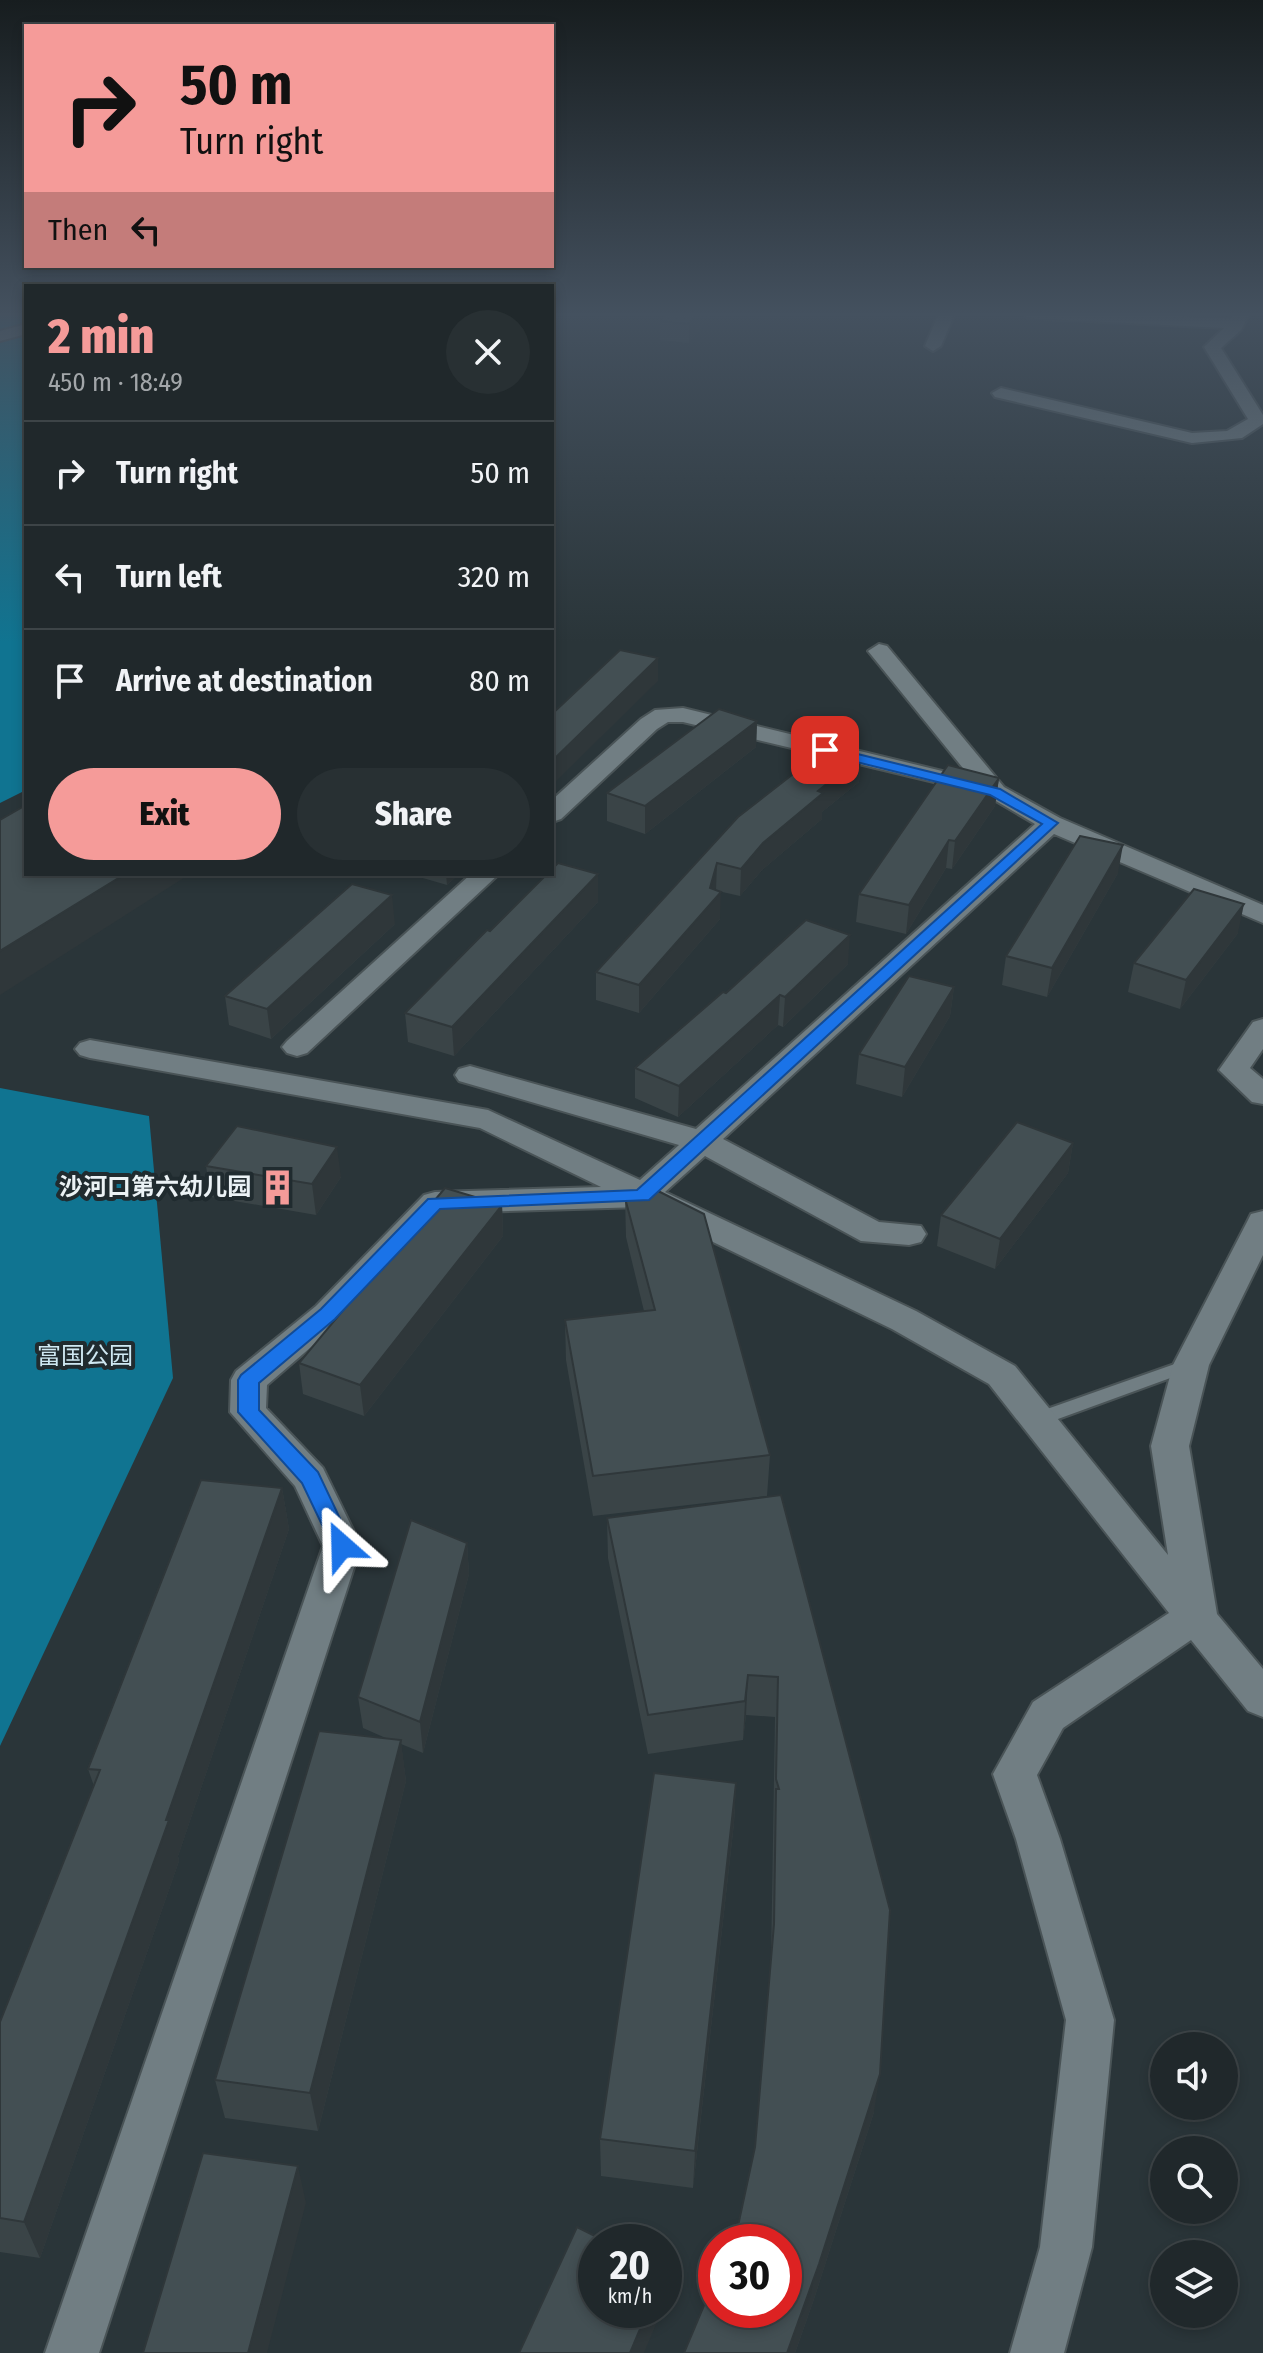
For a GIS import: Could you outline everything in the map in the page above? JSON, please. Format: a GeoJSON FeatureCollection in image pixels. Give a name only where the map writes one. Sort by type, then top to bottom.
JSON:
{"type":"FeatureCollection","features":[{"type":"Feature","properties":{"kind":"street"},"geometry":{"type":"LineString","coordinates":[[1121,423],[1162,433],[1223,438],[1248,429],[1254,423]]}},
{"type":"Feature","properties":{"kind":"street"},"geometry":{"type":"LineString","coordinates":[[879,651],[995,792]]}},
{"type":"Feature","properties":{"kind":"street"},"geometry":{"type":"LineString","coordinates":[[554,812],[663,715],[683,715],[995,792],[1051,823],[1263,915]]}},
{"type":"Feature","properties":{"kind":"street"},"geometry":{"type":"LineString","coordinates":[[72,2353],[342,1546],[310,1478],[248,1412],[249,1380],[328,1314],[435,1203],[642,1196],[1051,823]]}},
{"type":"Feature","properties":{"kind":"street"},"geometry":{"type":"LineString","coordinates":[[297,1047],[484,876]]}},
{"type":"Feature","properties":{"kind":"street"},"geometry":{"type":"LineString","coordinates":[[1263,1028],[1234,1070],[1263,1095]]}},
{"type":"Feature","properties":{"kind":"street"},"geometry":{"type":"LineString","coordinates":[[90,1049],[488,1120],[904,1320],[966,1354],[1002,1375],[1263,1699]]}},
{"type":"Feature","properties":{"kind":"street"},"geometry":{"type":"LineString","coordinates":[[470,1075],[702,1141],[873,1233],[909,1234]]}},
{"type":"Feature","properties":{"kind":"street"},"geometry":{"type":"LineString","coordinates":[[1197,1615],[1170,1446],[1191,1365],[1263,1222]]}},
{"type":"Feature","properties":{"kind":"street"},"geometry":{"type":"LineString","coordinates":[[1037,2353],[1066,2247],[1090,2020],[1038,1839],[1015,1774],[1048,1715],[1197,1615]]}},
{"type":"Feature","properties":{"kind":"lane"},"geometry":{"type":"LineString","coordinates":[[1036,1420],[1191,1365]]}},
{"type":"Feature","properties":{"kind":"green space"},"geometry":{"type":"Polygon","coordinates":[[[0,423],[24,423],[24,791],[0,803],[0,423]]]}},
{"type":"Feature","properties":{"kind":"green space","name":"富国公园"},"geometry":{"type":"Polygon","coordinates":[[[0,1088],[149,1116],[173,1378],[0,1746],[0,1088]]]}},
{"type":"Feature","properties":{"kind":"building"},"geometry":{"type":"Polygon","coordinates":[[[620,650],[658,658],[554,759],[554,712],[620,650]]]}},
{"type":"Feature","properties":{"kind":"building"},"geometry":{"type":"Polygon","coordinates":[[[719,709],[757,721],[645,806],[607,793],[719,709]]]}},
{"type":"Feature","properties":{"kind":"building"},"geometry":{"type":"Polygon","coordinates":[[[829,746],[861,756],[818,791],[823,793],[763,843],[741,869],[717,863],[710,888],[721,892],[639,985],[596,972],[738,817],[829,746]]]}},
{"type":"Feature","properties":{"kind":"building"},"geometry":{"type":"Polygon","coordinates":[[[948,765],[999,778],[955,841],[949,840],[909,905],[859,894],[948,765]]]}},
{"type":"Feature","properties":{"kind":"building"},"geometry":{"type":"Polygon","coordinates":[[[24,806],[24,876],[122,876],[0,951],[0,820],[24,806]]]}},
{"type":"Feature","properties":{"kind":"building"},"geometry":{"type":"Polygon","coordinates":[[[1080,836],[1123,845],[1052,968],[1006,956],[1080,836]]]}},
{"type":"Feature","properties":{"kind":"building"},"geometry":{"type":"Polygon","coordinates":[[[558,863],[598,874],[452,1027],[405,1013],[545,876],[554,876],[554,867],[558,863]]]}},
{"type":"Feature","properties":{"kind":"building"},"geometry":{"type":"Polygon","coordinates":[[[352,884],[392,895],[267,1009],[225,996],[352,884]]]}},
{"type":"Feature","properties":{"kind":"building"},"geometry":{"type":"Polygon","coordinates":[[[1194,889],[1244,904],[1186,980],[1134,963],[1194,889]]]}},
{"type":"Feature","properties":{"kind":"building"},"geometry":{"type":"Polygon","coordinates":[[[806,920],[850,935],[785,997],[780,995],[679,1086],[635,1068],[723,992],[726,993],[806,920]]]}},
{"type":"Feature","properties":{"kind":"building"},"geometry":{"type":"Polygon","coordinates":[[[909,976],[954,987],[905,1067],[859,1054],[909,976]]]}},
{"type":"Feature","properties":{"kind":"building"},"geometry":{"type":"Polygon","coordinates":[[[1017,1122],[1073,1143],[1000,1239],[941,1215],[1017,1122]]]}},
{"type":"Feature","properties":{"kind":"building"},"geometry":{"type":"Polygon","coordinates":[[[237,1126],[337,1147],[312,1184],[206,1166],[237,1126]]]}},
{"type":"Feature","properties":{"kind":"building"},"geometry":{"type":"Polygon","coordinates":[[[445,1188],[502,1205],[360,1385],[299,1363],[445,1188]]]}},
{"type":"Feature","properties":{"kind":"building"},"geometry":{"type":"Polygon","coordinates":[[[658,1191],[704,1214],[770,1455],[593,1476],[565,1320],[655,1310],[625,1198],[658,1191]]]}},
{"type":"Feature","properties":{"kind":"building"},"geometry":{"type":"Polygon","coordinates":[[[201,1480],[282,1488],[166,1820],[169,1820],[24,2222],[0,2218],[0,2022],[100,1770],[88,1769],[201,1480]]]}},
{"type":"Feature","properties":{"kind":"building"},"geometry":{"type":"Polygon","coordinates":[[[781,1495],[890,1910],[880,2074],[802,2311],[802,2224],[738,2224],[755,2147],[774,1924],[776,1789],[779,1789],[776,1779],[778,1677],[748,1675],[745,1701],[648,1715],[607,1518],[781,1495]]]}},
{"type":"Feature","properties":{"kind":"building"},"geometry":{"type":"Polygon","coordinates":[[[411,1520],[467,1543],[420,1722],[358,1697],[411,1520]]]}},
{"type":"Feature","properties":{"kind":"building"},"geometry":{"type":"Polygon","coordinates":[[[319,1731],[401,1740],[310,2093],[215,2080],[319,1731]]]}},
{"type":"Feature","properties":{"kind":"building"},"geometry":{"type":"Polygon","coordinates":[[[654,1773],[736,1783],[695,2151],[600,2139],[654,1773]]]}},
{"type":"Feature","properties":{"kind":"building"},"geometry":{"type":"Polygon","coordinates":[[[203,2153],[298,2166],[248,2353],[143,2353],[203,2153]]]}},
{"type":"Feature","properties":{"kind":"building"},"geometry":{"type":"Polygon","coordinates":[[[577,2227],[578,2328],[640,2328],[630,2353],[519,2353],[577,2227]]]}},
{"type":"Feature","properties":{"kind":"building"},"geometry":{"type":"Polygon","coordinates":[[[698,2320],[698,2328],[796,2328],[787,2353],[684,2353],[698,2320]]]}},
{"type":"Feature","properties":{"kind":"place","name":"沙河口第六幼儿园"},"geometry":{"type":"Point","coordinates":[277,1187]}},
{"type":"Feature","properties":{"kind":"route"},"geometry":{"type":"LineString","coordinates":[[342,1546],[310,1478],[248,1412],[249,1380],[328,1314],[435,1203],[642,1196],[1051,823],[995,792],[825,750]]}}]}
